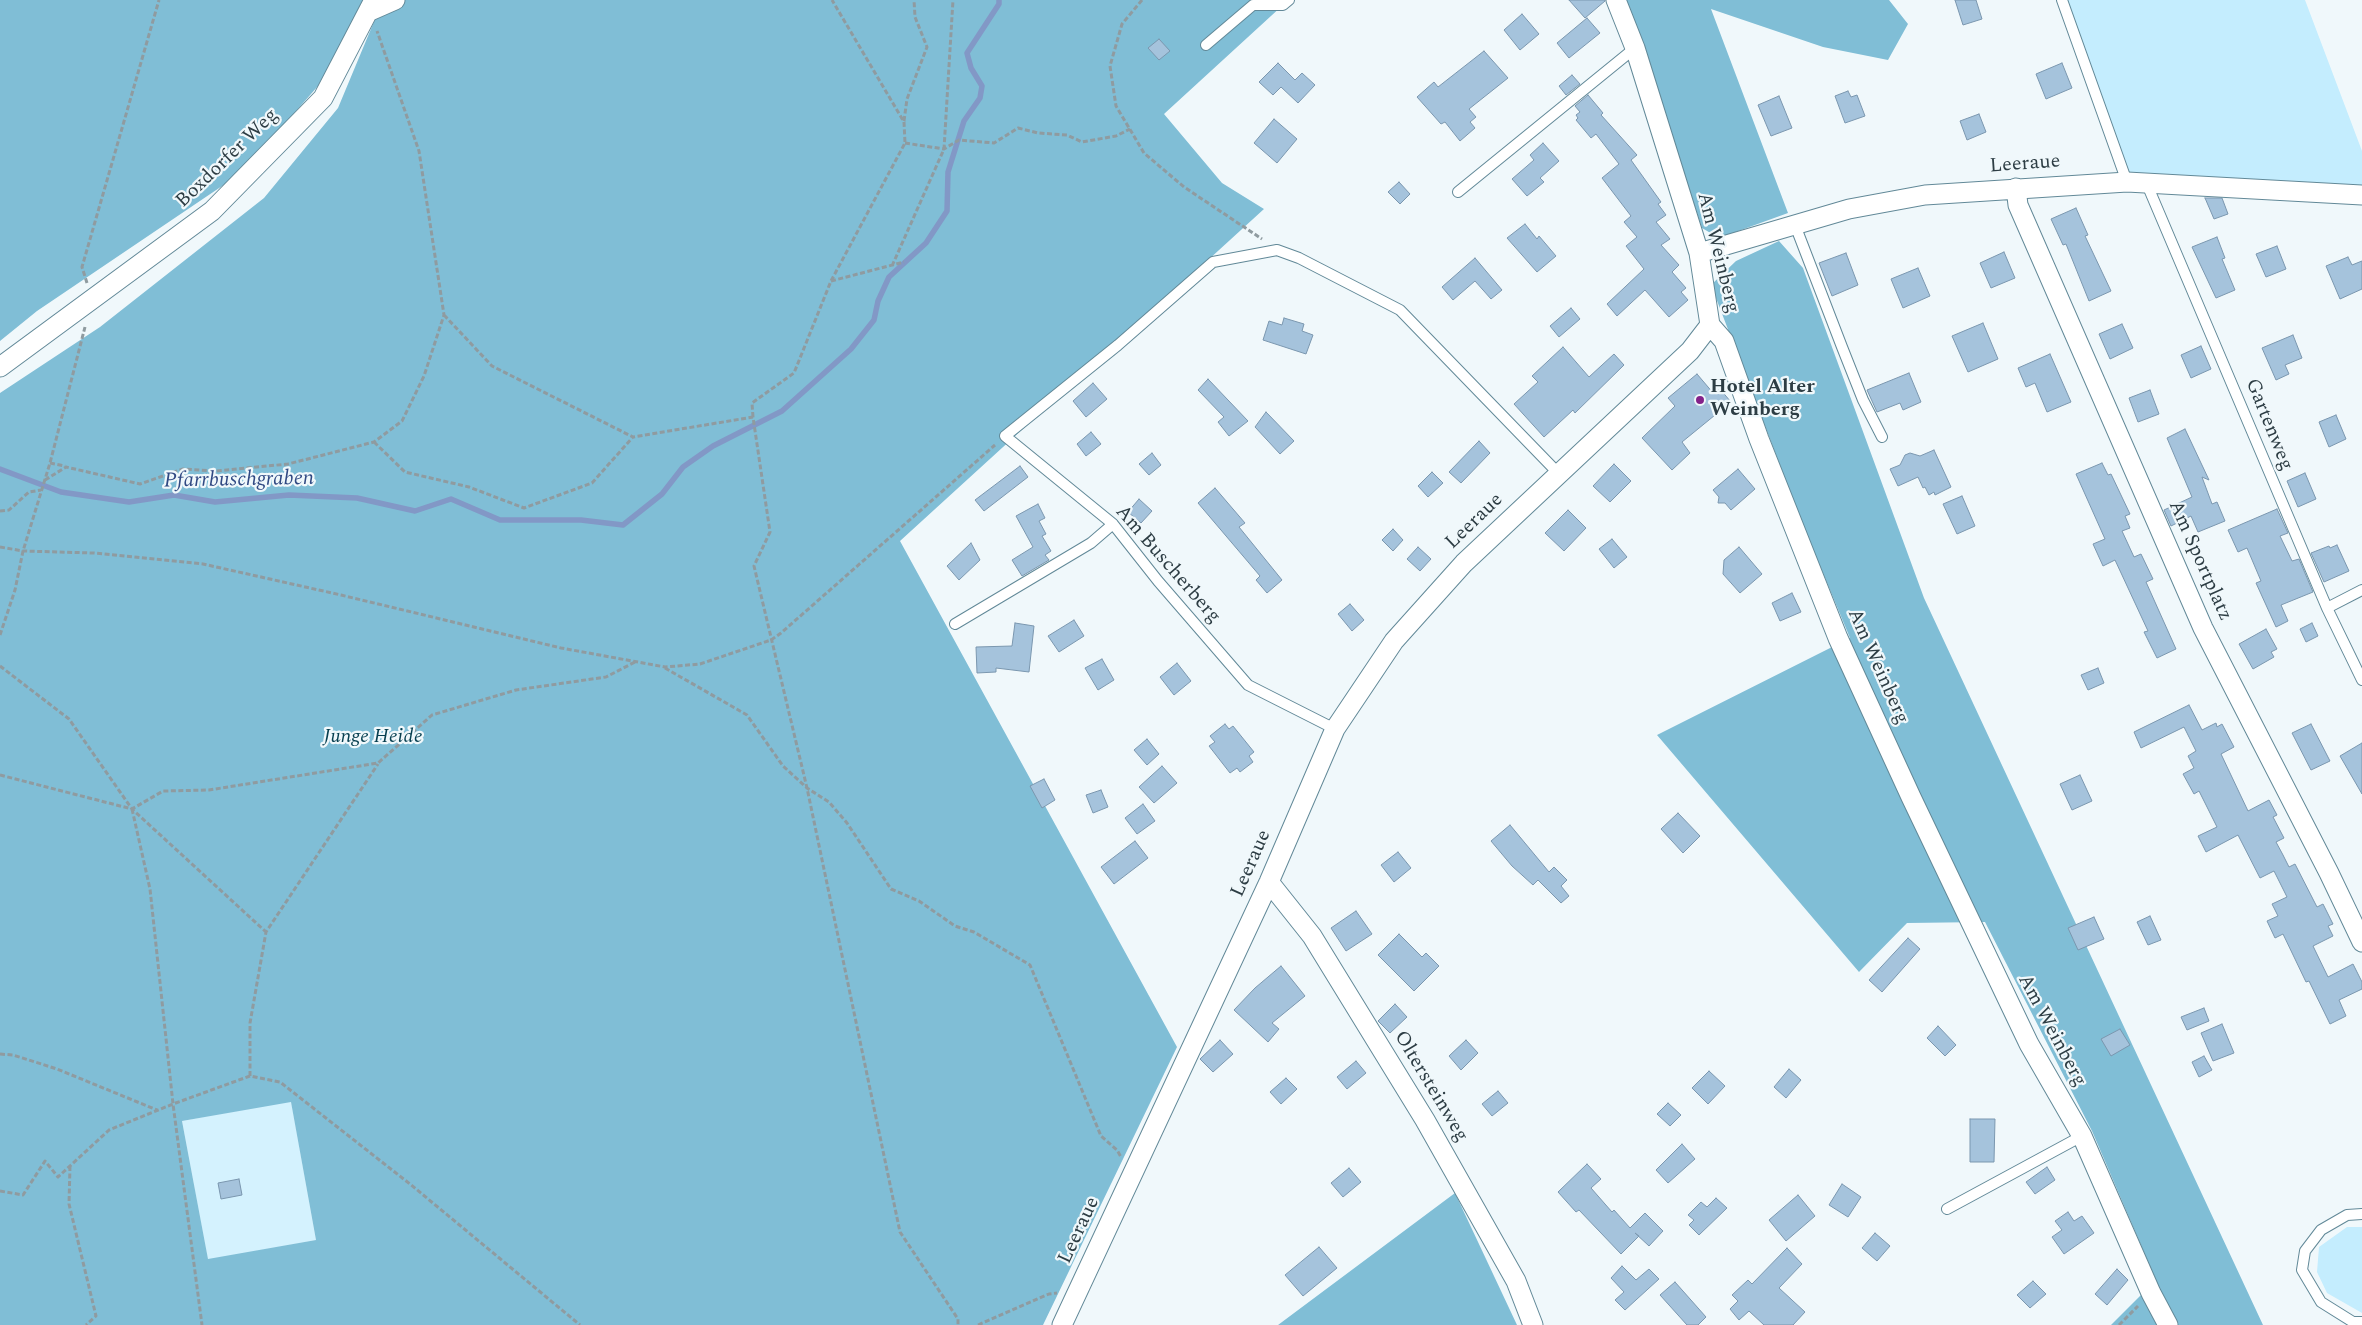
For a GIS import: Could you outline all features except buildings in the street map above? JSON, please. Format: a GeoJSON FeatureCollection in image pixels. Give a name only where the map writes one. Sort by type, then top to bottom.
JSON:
{"type":"FeatureCollection","features":[{"type":"Feature","properties":{"kind":"street"},"geometry":{"type":"LineString","coordinates":[[372,5],[395,0]]}},
{"type":"Feature","properties":{"kind":"street","name":"Am Weinberg"},"geometry":{"type":"LineString","coordinates":[[1616,0],[1635,48],[1699,253],[1710,325],[1724,341],[1759,439],[1838,638],[1911,797],[2029,1044],[2082,1136],[2151,1293],[2168,1325]]}},
{"type":"Feature","properties":{"kind":"street","name":"Boxdorfer Weg"},"geometry":{"type":"LineString","coordinates":[[0,367],[212,211],[323,98],[372,5]]}},
{"type":"Feature","properties":{"kind":"street","name":"Leeraue"},"geometry":{"type":"LineString","coordinates":[[1699,253],[1849,209],[1925,195],[2127,182],[2362,195]]}},
{"type":"Feature","properties":{"kind":"street","name":"Am Sportplatz"},"geometry":{"type":"LineString","coordinates":[[2016,188],[2018,205],[2203,628],[2362,942]]}},
{"type":"Feature","properties":{"kind":"street","name":"Leeraue"},"geometry":{"type":"LineString","coordinates":[[1062,1325],[1270,882],[1335,728],[1394,641],[1464,563],[1690,351],[1710,325]]}},
{"type":"Feature","properties":{"kind":"street","name":"Oltersteinweg"},"geometry":{"type":"LineString","coordinates":[[1270,882],[1312,936],[1425,1120],[1516,1280],[1533,1325]]}},
{"type":"Feature","properties":{"kind":"lane"},"geometry":{"type":"LineString","coordinates":[[1206,45],[1252,5],[1283,5],[1288,0]]}},
{"type":"Feature","properties":{"kind":"lane"},"geometry":{"type":"LineString","coordinates":[[2062,0],[2127,182]]}},
{"type":"Feature","properties":{"kind":"lane"},"geometry":{"type":"LineString","coordinates":[[1458,192],[1635,48]]}},
{"type":"Feature","properties":{"kind":"lane","name":"Gartenweg"},"geometry":{"type":"LineString","coordinates":[[2146,182],[2327,608],[2362,680]]}},
{"type":"Feature","properties":{"kind":"lane"},"geometry":{"type":"LineString","coordinates":[[1795,225],[1863,400],[1882,437]]}},
{"type":"Feature","properties":{"kind":"lane"},"geometry":{"type":"LineString","coordinates":[[1005,436],[1111,350],[1213,262],[1277,250],[1307,262],[1400,310],[1558,473]]}},
{"type":"Feature","properties":{"kind":"lane","name":"Am Buscherberg"},"geometry":{"type":"LineString","coordinates":[[1005,436],[1113,524],[1158,581],[1248,685],[1335,728]]}},
{"type":"Feature","properties":{"kind":"lane"},"geometry":{"type":"LineString","coordinates":[[955,624],[1091,543],[1113,524]]}},
{"type":"Feature","properties":{"kind":"lane"},"geometry":{"type":"LineString","coordinates":[[2327,608],[2362,590]]}},
{"type":"Feature","properties":{"kind":"lane"},"geometry":{"type":"LineString","coordinates":[[1947,1209],[2082,1136]]}},
{"type":"Feature","properties":{"kind":"lane"},"geometry":{"type":"LineString","coordinates":[[2362,1214],[2347,1215],[2321,1230],[2305,1251],[2302,1270],[2320,1302],[2352,1322],[2362,1322]]}},
{"type":"Feature","properties":{"kind":"path"},"geometry":{"type":"LineString","coordinates":[[0,634],[15,590],[23,551],[50,463],[93,300],[82,267],[159,0]]}},
{"type":"Feature","properties":{"kind":"path"},"geometry":{"type":"LineString","coordinates":[[832,0],[904,122]]}},
{"type":"Feature","properties":{"kind":"path"},"geometry":{"type":"LineString","coordinates":[[914,0],[915,17],[927,47],[907,99],[904,122],[905,142],[831,282],[794,373],[752,403],[770,532],[754,566],[807,788],[900,1232],[958,1319],[958,1325]]}},
{"type":"Feature","properties":{"kind":"path"},"geometry":{"type":"LineString","coordinates":[[892,266],[944,149],[953,0]]}},
{"type":"Feature","properties":{"kind":"path"},"geometry":{"type":"LineString","coordinates":[[1142,0],[1122,24],[1110,66],[1116,106],[1144,153],[1184,187],[1277,250]]}},
{"type":"Feature","properties":{"kind":"path"},"geometry":{"type":"LineString","coordinates":[[50,463],[140,484],[183,469],[216,471],[288,464],[374,442],[402,421],[424,376],[444,316],[419,151],[372,5]]}},
{"type":"Feature","properties":{"kind":"path"},"geometry":{"type":"LineString","coordinates":[[905,142],[944,149],[959,140],[994,143],[1018,128],[1038,133],[1067,135],[1082,142],[1116,136],[1130,129]]}},
{"type":"Feature","properties":{"kind":"path"},"geometry":{"type":"LineString","coordinates":[[831,282],[904,262]]}},
{"type":"Feature","properties":{"kind":"path"},"geometry":{"type":"LineString","coordinates":[[444,316],[492,366],[633,437],[753,417]]}},
{"type":"Feature","properties":{"kind":"path"},"geometry":{"type":"LineString","coordinates":[[0,547],[23,551],[94,553],[203,564],[560,648],[665,667],[700,664],[771,640],[782,633],[1005,436]]}},
{"type":"Feature","properties":{"kind":"path"},"geometry":{"type":"LineString","coordinates":[[374,442],[405,472],[469,487],[524,508],[592,483],[633,437]]}},
{"type":"Feature","properties":{"kind":"path"},"geometry":{"type":"LineString","coordinates":[[44,480],[66,466]]}},
{"type":"Feature","properties":{"kind":"path"},"geometry":{"type":"LineString","coordinates":[[0,511],[9,510],[29,492],[41,490]]}},
{"type":"Feature","properties":{"kind":"path"},"geometry":{"type":"LineString","coordinates":[[250,1076],[250,1023],[266,932],[378,763],[432,715],[516,690],[606,677],[636,662]]}},
{"type":"Feature","properties":{"kind":"path"},"geometry":{"type":"LineString","coordinates":[[0,666],[69,719],[132,809],[266,932]]}},
{"type":"Feature","properties":{"kind":"path"},"geometry":{"type":"LineString","coordinates":[[665,667],[747,715],[783,766],[807,788],[829,802],[846,823],[891,889],[919,901],[954,926],[974,932],[1030,964],[1101,1136],[1117,1150],[1130,1177]]}},
{"type":"Feature","properties":{"kind":"path"},"geometry":{"type":"LineString","coordinates":[[0,775],[132,809],[163,791],[209,790],[378,763]]}},
{"type":"Feature","properties":{"kind":"path"},"geometry":{"type":"LineString","coordinates":[[132,809],[150,889],[172,1104],[202,1325]]}},
{"type":"Feature","properties":{"kind":"path"},"geometry":{"type":"LineString","coordinates":[[0,1054],[12,1055],[57,1069],[158,1110]]}},
{"type":"Feature","properties":{"kind":"path"},"geometry":{"type":"LineString","coordinates":[[0,1191],[23,1195],[45,1161],[58,1177],[109,1130],[172,1104],[250,1076],[280,1082],[410,1184],[580,1325]]}},
{"type":"Feature","properties":{"kind":"path"},"geometry":{"type":"LineString","coordinates":[[70,1166],[69,1204],[96,1316],[86,1325]]}},
{"type":"Feature","properties":{"kind":"path"},"geometry":{"type":"LineString","coordinates":[[980,1325],[1049,1294],[1078,1290]]}},
{"type":"Feature","properties":{"kind":"path"},"geometry":{"type":"LineString","coordinates":[[2119,1325],[2151,1293]]}},
{"type":"Feature","properties":{"kind":"shaded area"},"geometry":{"type":"Polygon","coordinates":[[[2067,0],[2305,0],[2362,151],[2362,188],[2127,172],[2067,0]]]}},
{"type":"Feature","properties":{"kind":"shaded area"},"geometry":{"type":"Polygon","coordinates":[[[291,1101],[316,1240],[208,1260],[182,1121],[291,1101]]]}},
{"type":"Feature","properties":{"kind":"shaded area"},"geometry":{"type":"Polygon","coordinates":[[[2347,1227],[2362,1227],[2362,1313],[2327,1293],[2317,1272],[2319,1247],[2347,1227]]]}},
{"type":"Feature","properties":{"kind":"green space"},"geometry":{"type":"Polygon","coordinates":[[[0,0],[364,0],[359,13],[318,86],[268,143],[231,180],[37,311],[0,341],[0,0]]]}},
{"type":"Feature","properties":{"kind":"green space","name":"Junge Heide"},"geometry":{"type":"Polygon","coordinates":[[[383,0],[1278,0],[1283,5],[1164,114],[1222,183],[1264,209],[900,541],[1177,1047],[1043,1325],[0,1325],[0,393],[100,327],[264,198],[338,108],[383,0]],[[291,1102],[182,1121],[208,1259],[316,1240],[291,1102]]]}},
{"type":"Feature","properties":{"kind":"green space"},"geometry":{"type":"Polygon","coordinates":[[[1623,0],[1889,0],[1908,24],[1888,60],[1823,47],[1711,9],[1788,213],[1719,238],[1702,228],[1644,52],[1623,0]]]}},
{"type":"Feature","properties":{"kind":"green space"},"geometry":{"type":"Polygon","coordinates":[[[1779,241],[1803,268],[1924,598],[2263,1325],[2111,1325],[2156,1280],[2092,1131],[1985,922],[1907,923],[1859,972],[1657,735],[1850,638],[1803,525],[1711,285],[1736,261],[1779,241]]]}},
{"type":"Feature","properties":{"kind":"green space"},"geometry":{"type":"Polygon","coordinates":[[[1455,1193],[1517,1325],[1278,1325],[1455,1193]]]}},
{"type":"Feature","properties":{"kind":"waterway","name":"Pfarrbuschgraben"},"geometry":{"type":"LineString","coordinates":[[0,469],[61,492],[129,502],[174,495],[215,502],[289,495],[357,498],[415,511],[451,499],[500,520],[581,520],[623,525],[662,494],[683,467],[713,446],[782,411],[851,349],[874,320],[878,301],[889,277],[926,243],[947,211],[948,172],[964,121],[980,98],[982,86],[971,68],[967,53],[999,4],[999,0]]}},
{"type":"Feature","properties":{"kind":"place","name":"Hotel Alter Weinberg"},"geometry":{"type":"Point","coordinates":[1700,400]}}]}
